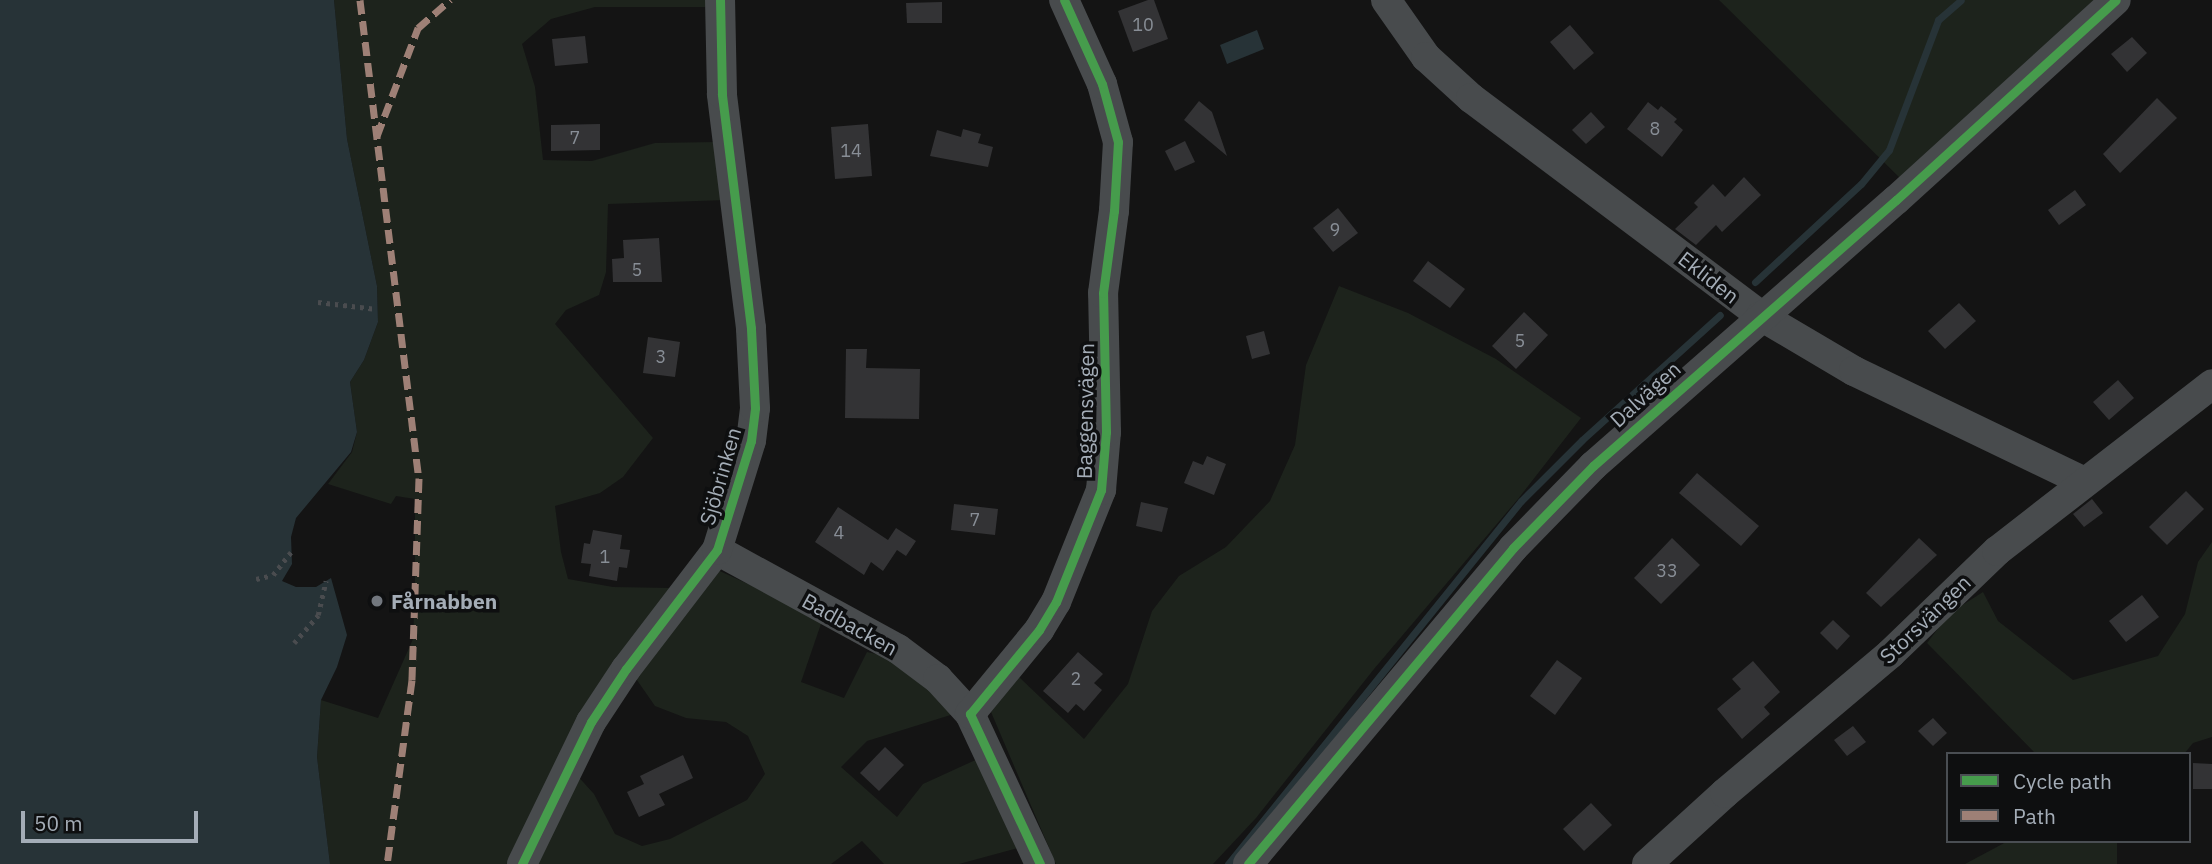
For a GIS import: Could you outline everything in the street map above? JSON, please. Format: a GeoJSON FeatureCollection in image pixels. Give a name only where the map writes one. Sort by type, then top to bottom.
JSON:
{"type":"FeatureCollection","features":[{"type":"Feature","properties":{"kind":"street","name":"Sjöbrinken"},"geometry":{"type":"LineString","coordinates":[[522,864],[592,722],[626,669],[717,551],[742,477],[755,408],[750,317],[722,94],[720,0]]}},
{"type":"Feature","properties":{"kind":"street","name":"Baggensvägen"},"geometry":{"type":"LineString","coordinates":[[970,714],[1039,630],[1056,603],[1101,490],[1107,432],[1103,293],[1114,211],[1118,142],[1102,84],[1064,0]]}},
{"type":"Feature","properties":{"kind":"street","name":"Ekliden"},"geometry":{"type":"LineString","coordinates":[[1386,0],[1426,57],[1471,98],[1760,316],[1854,371],[2085,482]]}},
{"type":"Feature","properties":{"kind":"street","name":"Dalvägen"},"geometry":{"type":"LineString","coordinates":[[1248,864],[1513,548],[1593,466],[1760,316],[1896,200],[2116,0]]}},
{"type":"Feature","properties":{"kind":"street","name":"Storsvängen"},"geometry":{"type":"LineString","coordinates":[[1647,864],[1725,793],[1890,654],[1997,551],[2212,384]]}},
{"type":"Feature","properties":{"kind":"street","name":"Badbacken"},"geometry":{"type":"LineString","coordinates":[[717,551],[898,649],[938,679],[970,714]]}},
{"type":"Feature","properties":{"kind":"street"},"geometry":{"type":"LineString","coordinates":[[970,714],[1040,864]]}},
{"type":"Feature","properties":{"kind":"path"},"geometry":{"type":"LineString","coordinates":[[318,302],[377,309]]}},
{"type":"Feature","properties":{"kind":"path"},"geometry":{"type":"LineString","coordinates":[[256,579],[273,575],[291,552]]}},
{"type":"Feature","properties":{"kind":"path"},"geometry":{"type":"LineString","coordinates":[[294,643],[318,615],[326,581]]}},
{"type":"Feature","properties":{"kind":"shaded area"},"geometry":{"type":"Polygon","coordinates":[[[0,0],[334,0],[347,139],[377,286],[378,322],[364,360],[350,382],[357,432],[351,452],[296,518],[291,537],[292,564],[282,581],[296,587],[316,587],[331,578],[347,635],[337,667],[321,700],[317,757],[330,864],[0,864],[0,0]]]}},
{"type":"Feature","properties":{"kind":"shaded area"},"geometry":{"type":"Polygon","coordinates":[[[334,0],[713,0],[713,7],[595,7],[551,19],[522,44],[535,87],[543,160],[592,161],[655,143],[717,142],[727,200],[608,204],[606,272],[599,295],[566,310],[555,324],[653,438],[623,477],[600,493],[555,506],[561,552],[568,579],[613,587],[671,588],[574,772],[594,794],[615,834],[642,846],[670,839],[747,800],[765,774],[748,736],[726,722],[686,718],[655,706],[632,673],[711,567],[823,618],[801,682],[844,698],[867,652],[885,656],[957,713],[867,741],[841,767],[897,817],[923,784],[982,757],[1022,847],[959,864],[884,864],[862,841],[831,864],[330,864],[317,757],[321,700],[378,718],[413,639],[415,589],[415,499],[396,496],[391,504],[328,484],[352,452],[357,432],[350,382],[364,360],[378,322],[377,286],[347,139],[334,0]]]}},
{"type":"Feature","properties":{"kind":"shaded area"},"geometry":{"type":"Polygon","coordinates":[[[1719,0],[2105,0],[1902,180],[1719,0]]]}},
{"type":"Feature","properties":{"kind":"shaded area"},"geometry":{"type":"Polygon","coordinates":[[[1257,30],[1264,49],[1227,64],[1220,45],[1257,30]]]}},
{"type":"Feature","properties":{"kind":"shaded area"},"geometry":{"type":"Polygon","coordinates":[[[1339,286],[1408,313],[1496,359],[1581,418],[1518,499],[1374,669],[1256,818],[1213,864],[1056,864],[991,712],[1019,677],[1084,739],[1128,684],[1152,611],[1179,576],[1226,547],[1270,501],[1295,445],[1306,365],[1339,286]]]}},
{"type":"Feature","properties":{"kind":"shaded area"},"geometry":{"type":"Polygon","coordinates":[[[2212,542],[2212,737],[2193,743],[2186,752],[2034,752],[1927,643],[1950,613],[1983,592],[1998,621],[2073,680],[2158,656],[2185,614],[2198,562],[2212,542]]]}},
{"type":"Feature","properties":{"kind":"shaded area"},"geometry":{"type":"Polygon","coordinates":[[[2004,843],[2117,843],[2117,864],[1965,864],[2004,843]]]}},
{"type":"Feature","properties":{"kind":"building"},"geometry":{"type":"Polygon","coordinates":[[[1154,0],[1168,39],[1133,52],[1118,11],[1154,0]]]}},
{"type":"Feature","properties":{"kind":"building"},"geometry":{"type":"Polygon","coordinates":[[[942,2],[942,23],[907,23],[906,3],[942,2]]]}},
{"type":"Feature","properties":{"kind":"building"},"geometry":{"type":"Polygon","coordinates":[[[1570,25],[1594,53],[1574,70],[1550,42],[1570,25]]]}},
{"type":"Feature","properties":{"kind":"building"},"geometry":{"type":"Polygon","coordinates":[[[585,36],[588,63],[555,66],[552,39],[585,36]]]}},
{"type":"Feature","properties":{"kind":"building"},"geometry":{"type":"Polygon","coordinates":[[[2132,37],[2147,53],[2127,72],[2111,54],[2132,37]]]}},
{"type":"Feature","properties":{"kind":"building"},"geometry":{"type":"Polygon","coordinates":[[[2157,98],[2177,118],[2120,173],[2103,154],[2157,98]]]}},
{"type":"Feature","properties":{"kind":"building"},"geometry":{"type":"Polygon","coordinates":[[[1199,101],[1212,112],[1227,156],[1184,120],[1199,101]]]}},
{"type":"Feature","properties":{"kind":"building"},"geometry":{"type":"Polygon","coordinates":[[[1648,102],[1658,110],[1661,106],[1677,119],[1674,122],[1683,130],[1662,157],[1627,129],[1648,102]]]}},
{"type":"Feature","properties":{"kind":"building"},"geometry":{"type":"Polygon","coordinates":[[[1591,112],[1605,127],[1586,144],[1572,130],[1591,112]]]}},
{"type":"Feature","properties":{"kind":"building"},"geometry":{"type":"Polygon","coordinates":[[[600,124],[600,150],[551,151],[551,125],[600,124]]]}},
{"type":"Feature","properties":{"kind":"building"},"geometry":{"type":"Polygon","coordinates":[[[868,124],[872,176],[835,179],[831,127],[868,124]]]}},
{"type":"Feature","properties":{"kind":"building"},"geometry":{"type":"Polygon","coordinates":[[[963,129],[981,134],[978,143],[993,147],[988,167],[930,156],[937,130],[961,137],[963,129]]]}},
{"type":"Feature","properties":{"kind":"building"},"geometry":{"type":"Polygon","coordinates":[[[1185,141],[1195,162],[1175,171],[1165,151],[1185,141]]]}},
{"type":"Feature","properties":{"kind":"building"},"geometry":{"type":"Polygon","coordinates":[[[1744,177],[1761,195],[1722,232],[1716,225],[1696,245],[1675,229],[1698,207],[1694,203],[1713,184],[1725,197],[1744,177]]]}},
{"type":"Feature","properties":{"kind":"building"},"geometry":{"type":"Polygon","coordinates":[[[2075,190],[2086,205],[2059,225],[2048,210],[2075,190]]]}},
{"type":"Feature","properties":{"kind":"building"},"geometry":{"type":"Polygon","coordinates":[[[1338,208],[1358,233],[1333,252],[1313,228],[1338,208]]]}},
{"type":"Feature","properties":{"kind":"building"},"geometry":{"type":"Polygon","coordinates":[[[659,238],[662,282],[613,282],[612,259],[624,258],[623,240],[659,238]]]}},
{"type":"Feature","properties":{"kind":"building"},"geometry":{"type":"Polygon","coordinates":[[[1428,261],[1465,289],[1450,308],[1413,281],[1428,261]]]}},
{"type":"Feature","properties":{"kind":"building"},"geometry":{"type":"Polygon","coordinates":[[[1959,303],[1976,321],[1945,349],[1928,331],[1959,303]]]}},
{"type":"Feature","properties":{"kind":"building"},"geometry":{"type":"Polygon","coordinates":[[[1524,312],[1548,335],[1516,369],[1492,346],[1524,312]]]}},
{"type":"Feature","properties":{"kind":"building"},"geometry":{"type":"Polygon","coordinates":[[[1264,331],[1270,354],[1252,359],[1246,336],[1264,331]]]}},
{"type":"Feature","properties":{"kind":"building"},"geometry":{"type":"Polygon","coordinates":[[[648,337],[680,342],[675,377],[643,373],[648,337]]]}},
{"type":"Feature","properties":{"kind":"building"},"geometry":{"type":"Polygon","coordinates":[[[846,349],[867,349],[866,368],[920,369],[919,419],[845,418],[846,349]]]}},
{"type":"Feature","properties":{"kind":"building"},"geometry":{"type":"Polygon","coordinates":[[[2118,380],[2134,398],[2109,420],[2093,402],[2118,380]]]}},
{"type":"Feature","properties":{"kind":"building"},"geometry":{"type":"Polygon","coordinates":[[[1207,456],[1226,464],[1214,495],[1184,483],[1193,461],[1203,465],[1207,456]]]}},
{"type":"Feature","properties":{"kind":"building"},"geometry":{"type":"Polygon","coordinates":[[[1697,473],[1759,526],[1741,546],[1679,493],[1697,473]]]}},
{"type":"Feature","properties":{"kind":"building"},"geometry":{"type":"Polygon","coordinates":[[[2186,491],[2204,509],[2167,545],[2149,527],[2186,491]]]}},
{"type":"Feature","properties":{"kind":"building"},"geometry":{"type":"Polygon","coordinates":[[[2092,499],[2103,513],[2084,527],[2073,514],[2092,499]]]}},
{"type":"Feature","properties":{"kind":"building"},"geometry":{"type":"Polygon","coordinates":[[[1141,502],[1168,508],[1162,532],[1136,526],[1141,502]]]}},
{"type":"Feature","properties":{"kind":"building"},"geometry":{"type":"Polygon","coordinates":[[[954,504],[998,509],[995,535],[951,530],[954,504]]]}},
{"type":"Feature","properties":{"kind":"building"},"geometry":{"type":"Polygon","coordinates":[[[838,507],[888,540],[896,528],[916,541],[906,556],[897,550],[883,571],[871,562],[864,575],[815,542],[838,507]]]}},
{"type":"Feature","properties":{"kind":"building"},"geometry":{"type":"Polygon","coordinates":[[[593,530],[622,535],[620,549],[630,550],[627,568],[619,567],[617,581],[589,576],[591,564],[581,563],[584,543],[590,544],[593,530]]]}},
{"type":"Feature","properties":{"kind":"building"},"geometry":{"type":"Polygon","coordinates":[[[1672,538],[1700,565],[1661,604],[1634,578],[1672,538]]]}},
{"type":"Feature","properties":{"kind":"building"},"geometry":{"type":"Polygon","coordinates":[[[1919,538],[1937,555],[1881,607],[1866,593],[1919,538]]]}},
{"type":"Feature","properties":{"kind":"building"},"geometry":{"type":"Polygon","coordinates":[[[2142,595],[2159,617],[2126,642],[2109,621],[2142,595]]]}},
{"type":"Feature","properties":{"kind":"building"},"geometry":{"type":"Polygon","coordinates":[[[1833,620],[1850,636],[1837,650],[1820,633],[1833,620]]]}},
{"type":"Feature","properties":{"kind":"building"},"geometry":{"type":"Polygon","coordinates":[[[1078,652],[1103,674],[1094,683],[1102,690],[1084,711],[1076,704],[1068,713],[1043,691],[1078,652]]]}},
{"type":"Feature","properties":{"kind":"building"},"geometry":{"type":"Polygon","coordinates":[[[1557,660],[1582,678],[1555,715],[1530,696],[1557,660]]]}},
{"type":"Feature","properties":{"kind":"building"},"geometry":{"type":"Polygon","coordinates":[[[1753,661],[1780,692],[1764,707],[1770,714],[1742,739],[1717,709],[1741,689],[1732,679],[1753,661]]]}},
{"type":"Feature","properties":{"kind":"building"},"geometry":{"type":"Polygon","coordinates":[[[1933,718],[1947,733],[1933,746],[1918,731],[1933,718]]]}},
{"type":"Feature","properties":{"kind":"building"},"geometry":{"type":"Polygon","coordinates":[[[1853,726],[1866,742],[1847,756],[1834,740],[1853,726]]]}},
{"type":"Feature","properties":{"kind":"building"},"geometry":{"type":"Polygon","coordinates":[[[885,747],[904,765],[879,791],[860,773],[885,747]]]}},
{"type":"Feature","properties":{"kind":"building"},"geometry":{"type":"Polygon","coordinates":[[[683,755],[693,778],[659,794],[665,805],[639,817],[627,792],[644,784],[640,776],[683,755]]]}},
{"type":"Feature","properties":{"kind":"building"},"geometry":{"type":"Polygon","coordinates":[[[2193,763],[2212,764],[2212,789],[2193,789],[2193,763]]]}},
{"type":"Feature","properties":{"kind":"building"},"geometry":{"type":"Polygon","coordinates":[[[1591,803],[1612,825],[1584,851],[1563,829],[1591,803]]]}},
{"type":"Feature","properties":{"kind":"waterway"},"geometry":{"type":"LineString","coordinates":[[1755,282],[1861,184],[1889,150],[1938,20],[1961,0]]}},
{"type":"Feature","properties":{"kind":"waterway"},"geometry":{"type":"LineString","coordinates":[[1228,864],[1521,501],[1582,440],[1720,315]]}},
{"type":"Feature","properties":{"kind":"marked path"},"geometry":{"type":"LineString","coordinates":[[360,0],[419,478],[412,680],[387,864]]}},
{"type":"Feature","properties":{"kind":"marked path"},"geometry":{"type":"LineString","coordinates":[[377,136],[418,28],[450,0]]}},
{"type":"Feature","properties":{"kind":"cycle path"},"geometry":{"type":"LineString","coordinates":[[522,864],[591,722],[626,669],[717,550],[751,441],[755,408],[751,328],[722,94],[720,0]]}},
{"type":"Feature","properties":{"kind":"cycle path"},"geometry":{"type":"LineString","coordinates":[[1040,864],[970,714],[1039,630],[1056,602],[1101,490],[1106,432],[1103,293],[1114,211],[1118,142],[1102,84],[1064,0]]}},
{"type":"Feature","properties":{"kind":"cycle path"},"geometry":{"type":"LineString","coordinates":[[1248,864],[1513,548],[1593,466],[1896,200],[2116,0]]}},
{"type":"Feature","properties":{"kind":"place","name":"Fårnabben"},"geometry":{"type":"Point","coordinates":[377,601]}}]}
